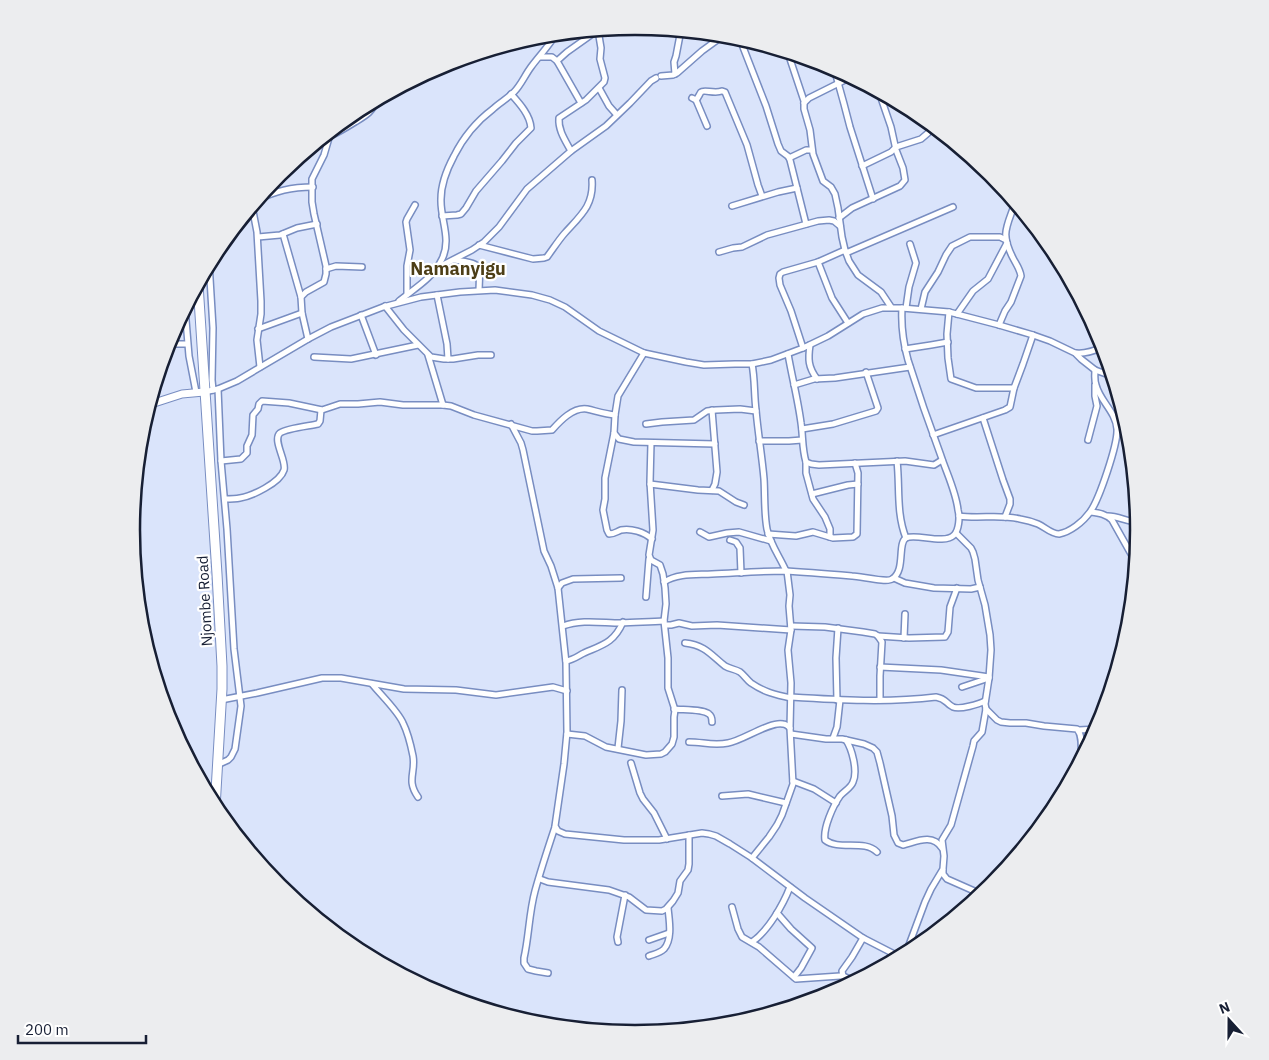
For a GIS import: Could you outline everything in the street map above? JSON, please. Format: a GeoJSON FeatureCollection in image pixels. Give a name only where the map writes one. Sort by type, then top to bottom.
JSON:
{"type":"FeatureCollection","features":[{"type":"Feature","properties":{"kind":"highway","name":"Njombe Road"},"geometry":{"type":"LineString","coordinates":[[199,295],[208,391],[221,634],[221,700],[216,793]]}},
{"type":"Feature","properties":{"kind":"street"},"geometry":{"type":"LineString","coordinates":[[571,151],[559,128],[559,118],[590,96],[604,82],[599,36]]}},
{"type":"Feature","properties":{"kind":"street"},"geometry":{"type":"LineString","coordinates":[[557,61],[588,37]]}},
{"type":"Feature","properties":{"kind":"street"},"geometry":{"type":"LineString","coordinates":[[675,74],[674,62],[679,37]]}},
{"type":"Feature","properties":{"kind":"street"},"geometry":{"type":"LineString","coordinates":[[436,268],[479,245],[499,227],[527,189],[571,151],[606,126],[651,81],[682,70],[715,42]]}},
{"type":"Feature","properties":{"kind":"street"},"geometry":{"type":"LineString","coordinates":[[397,303],[422,284],[442,260],[445,251],[446,231],[440,199],[446,174],[455,154],[468,134],[490,110],[511,94],[551,43]]}},
{"type":"Feature","properties":{"kind":"street"},"geometry":{"type":"LineString","coordinates":[[743,48],[766,106],[778,144],[781,151],[789,158],[806,224]]}},
{"type":"Feature","properties":{"kind":"street"},"geometry":{"type":"LineString","coordinates":[[540,57],[552,57],[557,61],[581,102]]}},
{"type":"Feature","properties":{"kind":"street"},"geometry":{"type":"LineString","coordinates":[[790,60],[804,103],[812,150],[823,181],[832,188],[838,208],[845,252],[858,276],[881,292],[891,307]]}},
{"type":"Feature","properties":{"kind":"street"},"geometry":{"type":"LineString","coordinates":[[837,79],[873,199]]}},
{"type":"Feature","properties":{"kind":"street"},"geometry":{"type":"LineString","coordinates":[[804,103],[809,98],[843,81]]}},
{"type":"Feature","properties":{"kind":"street"},"geometry":{"type":"LineString","coordinates":[[599,88],[609,106],[618,115]]}},
{"type":"Feature","properties":{"kind":"street"},"geometry":{"type":"LineString","coordinates":[[707,126],[694,99],[704,91],[725,92],[747,145],[762,196]]}},
{"type":"Feature","properties":{"kind":"street"},"geometry":{"type":"LineString","coordinates":[[442,216],[461,214],[476,191],[531,128],[532,124],[526,113],[511,94]]}},
{"type":"Feature","properties":{"kind":"street"},"geometry":{"type":"LineString","coordinates":[[839,218],[847,211],[900,186],[905,180],[882,101]]}},
{"type":"Feature","properties":{"kind":"street"},"geometry":{"type":"LineString","coordinates":[[342,130],[366,116],[370,111]]}},
{"type":"Feature","properties":{"kind":"street"},"geometry":{"type":"LineString","coordinates":[[862,166],[891,152],[896,147],[921,139],[928,134]]}},
{"type":"Feature","properties":{"kind":"street"},"geometry":{"type":"LineString","coordinates":[[301,297],[324,282],[326,274],[312,202],[312,178],[324,154],[328,142]]}},
{"type":"Feature","properties":{"kind":"street"},"geometry":{"type":"LineString","coordinates":[[789,158],[806,150],[812,150]]}},
{"type":"Feature","properties":{"kind":"street"},"geometry":{"type":"LineString","coordinates":[[479,245],[533,259],[544,258],[578,219],[588,204],[592,195],[592,180]]}},
{"type":"Feature","properties":{"kind":"street"},"geometry":{"type":"LineString","coordinates":[[270,195],[287,189],[313,187]]}},
{"type":"Feature","properties":{"kind":"street"},"geometry":{"type":"LineString","coordinates":[[732,206],[762,196],[797,188]]}},
{"type":"Feature","properties":{"kind":"street"},"geometry":{"type":"LineString","coordinates":[[407,294],[407,266],[410,250],[407,219],[415,205]]}},
{"type":"Feature","properties":{"kind":"street"},"geometry":{"type":"LineString","coordinates":[[803,348],[780,284],[779,276],[783,272],[845,252],[953,208]]}},
{"type":"Feature","properties":{"kind":"street"},"geometry":{"type":"LineString","coordinates":[[999,325],[1011,302],[1021,276],[1011,255],[1005,231],[1012,211]]}},
{"type":"Feature","properties":{"kind":"street"},"geometry":{"type":"LineString","coordinates":[[254,214],[258,237],[262,314],[257,340],[260,367]]}},
{"type":"Feature","properties":{"kind":"street"},"geometry":{"type":"LineString","coordinates":[[718,252],[742,247],[767,235],[818,220],[834,221],[840,226]]}},
{"type":"Feature","properties":{"kind":"street"},"geometry":{"type":"LineString","coordinates":[[258,237],[283,234],[297,228],[317,224]]}},
{"type":"Feature","properties":{"kind":"street"},"geometry":{"type":"LineString","coordinates":[[283,234],[301,297],[302,313],[308,339]]}},
{"type":"Feature","properties":{"kind":"street"},"geometry":{"type":"LineString","coordinates":[[921,309],[925,292],[952,246],[970,237],[1000,237],[1007,241]]}},
{"type":"Feature","properties":{"kind":"street"},"geometry":{"type":"LineString","coordinates":[[957,314],[973,292],[988,279],[1007,241]]}},
{"type":"Feature","properties":{"kind":"street"},"geometry":{"type":"LineString","coordinates":[[664,582],[683,576],[787,571],[861,576],[887,581],[894,578],[899,570],[902,542],[906,538],[947,538],[956,532],[959,516],[958,505],[924,411],[905,349],[902,326],[904,308],[916,263],[910,244]]}},
{"type":"Feature","properties":{"kind":"street"},"geometry":{"type":"LineString","coordinates":[[454,260],[478,266],[480,271],[479,290]]}},
{"type":"Feature","properties":{"kind":"street"},"geometry":{"type":"LineString","coordinates":[[818,262],[832,298],[848,323]]}},
{"type":"Feature","properties":{"kind":"street"},"geometry":{"type":"LineString","coordinates":[[326,269],[336,266],[362,267]]}},
{"type":"Feature","properties":{"kind":"street"},"geometry":{"type":"LineString","coordinates":[[208,391],[212,380],[213,328],[210,276]]}},
{"type":"Feature","properties":{"kind":"street"},"geometry":{"type":"LineString","coordinates":[[156,402],[182,394],[208,391],[237,381],[331,327],[385,306],[421,297],[479,290],[511,291],[550,300],[565,307],[599,331],[644,353],[704,365],[752,364],[771,360],[810,345],[863,314],[891,307],[949,312],[1032,335],[1075,353],[1082,354],[1096,351]]}},
{"type":"Feature","properties":{"kind":"street"},"geometry":{"type":"LineString","coordinates":[[437,295],[447,344],[448,359]]}},
{"type":"Feature","properties":{"kind":"street"},"geometry":{"type":"LineString","coordinates":[[385,306],[404,330],[428,355],[448,359],[478,354],[491,355]]}},
{"type":"Feature","properties":{"kind":"street"},"geometry":{"type":"LineString","coordinates":[[949,312],[947,328],[950,378],[976,388],[1014,388]]}},
{"type":"Feature","properties":{"kind":"street"},"geometry":{"type":"LineString","coordinates":[[258,329],[302,313]]}},
{"type":"Feature","properties":{"kind":"street"},"geometry":{"type":"LineString","coordinates":[[361,315],[376,354]]}},
{"type":"Feature","properties":{"kind":"street"},"geometry":{"type":"LineString","coordinates":[[186,321],[190,362],[208,391],[221,461],[234,649],[240,696],[240,715],[235,749],[228,760],[217,765]]}},
{"type":"Feature","properties":{"kind":"street"},"geometry":{"type":"LineString","coordinates":[[933,435],[1010,407],[1014,388],[1024,364],[1032,335]]}},
{"type":"Feature","properties":{"kind":"street"},"geometry":{"type":"LineString","coordinates":[[905,349],[948,342]]}},
{"type":"Feature","properties":{"kind":"street"},"geometry":{"type":"LineString","coordinates":[[176,344],[188,344]]}},
{"type":"Feature","properties":{"kind":"street"},"geometry":{"type":"LineString","coordinates":[[314,357],[351,359],[418,345]]}},
{"type":"Feature","properties":{"kind":"street"},"geometry":{"type":"LineString","coordinates":[[810,345],[808,363],[817,379]]}},
{"type":"Feature","properties":{"kind":"street"},"geometry":{"type":"LineString","coordinates":[[644,353],[618,396],[614,433],[605,478],[603,510],[609,534],[621,530],[632,530],[652,539]]}},
{"type":"Feature","properties":{"kind":"street"},"geometry":{"type":"LineString","coordinates":[[1075,353],[1096,370],[1104,373]]}},
{"type":"Feature","properties":{"kind":"street"},"geometry":{"type":"LineString","coordinates":[[788,354],[802,430],[806,473],[815,503],[825,517],[830,529],[830,537]]}},
{"type":"Feature","properties":{"kind":"street"},"geometry":{"type":"LineString","coordinates":[[428,355],[443,405]]}},
{"type":"Feature","properties":{"kind":"street"},"geometry":{"type":"LineString","coordinates":[[752,364],[768,534],[787,571],[790,595],[791,628],[788,650],[793,780],[782,816],[769,837],[752,858]]}},
{"type":"Feature","properties":{"kind":"street"},"geometry":{"type":"LineString","coordinates":[[794,385],[817,379],[910,367]]}},
{"type":"Feature","properties":{"kind":"street"},"geometry":{"type":"LineString","coordinates":[[1088,440],[1097,406],[1095,396],[1096,370]]}},
{"type":"Feature","properties":{"kind":"street"},"geometry":{"type":"LineString","coordinates":[[802,430],[833,424],[876,411],[878,408],[866,372]]}},
{"type":"Feature","properties":{"kind":"street"},"geometry":{"type":"LineString","coordinates":[[959,516],[969,518],[1005,517],[1020,519],[1038,524],[1059,534],[1072,528],[1085,518],[1096,501],[1108,470],[1118,431],[1115,418],[1096,384]]}},
{"type":"Feature","properties":{"kind":"street"},"geometry":{"type":"LineString","coordinates":[[221,461],[242,458],[247,453],[247,446],[252,435],[253,415],[258,410],[261,402],[265,401],[289,403],[321,410],[340,404],[380,402],[403,405],[443,405],[537,431],[553,429],[558,423],[580,410],[587,409],[615,415]]}},
{"type":"Feature","properties":{"kind":"street"},"geometry":{"type":"LineString","coordinates":[[646,424],[694,420],[707,411],[712,410],[740,409],[756,411]]}},
{"type":"Feature","properties":{"kind":"street"},"geometry":{"type":"LineString","coordinates":[[225,499],[240,498],[254,494],[275,482],[285,467],[279,444],[279,434],[288,430],[318,424],[321,410]]}},
{"type":"Feature","properties":{"kind":"street"},"geometry":{"type":"LineString","coordinates":[[712,410],[717,479],[712,490]]}},
{"type":"Feature","properties":{"kind":"street"},"geometry":{"type":"LineString","coordinates":[[982,418],[1010,499],[1005,517]]}},
{"type":"Feature","properties":{"kind":"street"},"geometry":{"type":"LineString","coordinates":[[511,424],[521,443],[544,551],[558,588],[566,661],[567,734],[564,764],[555,826],[532,905],[524,963],[528,969],[548,972]]}},
{"type":"Feature","properties":{"kind":"street"},"geometry":{"type":"LineString","coordinates":[[614,433],[619,439],[634,442],[715,444]]}},
{"type":"Feature","properties":{"kind":"street"},"geometry":{"type":"LineString","coordinates":[[759,441],[802,440]]}},
{"type":"Feature","properties":{"kind":"street"},"geometry":{"type":"LineString","coordinates":[[646,597],[653,530],[650,484],[651,443]]}},
{"type":"Feature","properties":{"kind":"street"},"geometry":{"type":"LineString","coordinates":[[806,462],[819,465],[897,461],[934,464],[942,460]]}},
{"type":"Feature","properties":{"kind":"street"},"geometry":{"type":"LineString","coordinates":[[897,461],[898,504],[906,538]]}},
{"type":"Feature","properties":{"kind":"street"},"geometry":{"type":"LineString","coordinates":[[768,534],[796,536],[813,532],[830,537],[853,536],[857,534],[858,474],[855,463]]}},
{"type":"Feature","properties":{"kind":"street"},"geometry":{"type":"LineString","coordinates":[[650,484],[712,490],[723,493],[744,505]]}},
{"type":"Feature","properties":{"kind":"street"},"geometry":{"type":"LineString","coordinates":[[812,494],[848,484],[858,484]]}},
{"type":"Feature","properties":{"kind":"street"},"geometry":{"type":"LineString","coordinates":[[1090,512],[1129,520]]}},
{"type":"Feature","properties":{"kind":"street"},"geometry":{"type":"LineString","coordinates":[[1108,516],[1129,551]]}},
{"type":"Feature","properties":{"kind":"street"},"geometry":{"type":"LineString","coordinates":[[700,532],[710,537],[739,532],[770,541]]}},
{"type":"Feature","properties":{"kind":"street"},"geometry":{"type":"LineString","coordinates":[[956,532],[973,552],[985,605],[991,650],[982,732],[972,746],[952,825],[942,840],[944,856],[943,874],[948,879],[973,891]]}},
{"type":"Feature","properties":{"kind":"street"},"geometry":{"type":"LineString","coordinates":[[730,540],[736,542],[740,548],[740,573]]}},
{"type":"Feature","properties":{"kind":"street"},"geometry":{"type":"LineString","coordinates":[[567,734],[585,736],[606,746],[646,755],[661,754],[672,744],[674,736],[674,709],[668,688],[668,658],[664,623],[666,604],[664,582],[662,568],[649,559]]}},
{"type":"Feature","properties":{"kind":"street"},"geometry":{"type":"LineString","coordinates":[[558,588],[562,583],[573,579],[621,578]]}},
{"type":"Feature","properties":{"kind":"street"},"geometry":{"type":"LineString","coordinates":[[894,578],[905,583],[934,588],[974,589],[980,587]]}},
{"type":"Feature","properties":{"kind":"street"},"geometry":{"type":"LineString","coordinates":[[563,626],[593,622],[664,623],[671,625],[679,623],[692,626],[717,625],[791,628],[817,626],[878,636],[945,638],[948,632],[950,607],[958,588]]}},
{"type":"Feature","properties":{"kind":"street"},"geometry":{"type":"LineString","coordinates":[[904,638],[905,614]]}},
{"type":"Feature","properties":{"kind":"street"},"geometry":{"type":"LineString","coordinates":[[566,661],[607,643],[618,633],[623,622]]}},
{"type":"Feature","properties":{"kind":"street"},"geometry":{"type":"LineString","coordinates":[[833,738],[837,728],[836,658],[838,628]]}},
{"type":"Feature","properties":{"kind":"street"},"geometry":{"type":"LineString","coordinates":[[878,636],[882,642],[880,700]]}},
{"type":"Feature","properties":{"kind":"street"},"geometry":{"type":"LineString","coordinates":[[685,643],[696,645],[709,652],[766,692],[791,698],[880,700],[936,697],[957,708],[985,701]]}},
{"type":"Feature","properties":{"kind":"street"},"geometry":{"type":"LineString","coordinates":[[880,667],[941,670],[989,677]]}},
{"type":"Feature","properties":{"kind":"street"},"geometry":{"type":"LineString","coordinates":[[962,687],[989,677]]}},
{"type":"Feature","properties":{"kind":"street"},"geometry":{"type":"LineString","coordinates":[[221,700],[322,678],[341,678],[404,689],[456,690],[496,695],[553,687],[567,691]]}},
{"type":"Feature","properties":{"kind":"street"},"geometry":{"type":"LineString","coordinates":[[372,683],[403,723],[413,757],[414,768],[411,781],[413,790],[418,797]]}},
{"type":"Feature","properties":{"kind":"street"},"geometry":{"type":"LineString","coordinates":[[618,748],[622,721],[622,690]]}},
{"type":"Feature","properties":{"kind":"street"},"geometry":{"type":"LineString","coordinates":[[674,709],[709,714],[712,722]]}},
{"type":"Feature","properties":{"kind":"street"},"geometry":{"type":"LineString","coordinates":[[986,709],[1001,722],[1021,722],[1044,726],[1068,727],[1078,730],[1087,729]]}},
{"type":"Feature","properties":{"kind":"street"},"geometry":{"type":"LineString","coordinates":[[689,742],[707,745],[731,743],[764,728],[780,724],[790,728]]}},
{"type":"Feature","properties":{"kind":"street"},"geometry":{"type":"LineString","coordinates":[[1078,730],[1081,743]]}},
{"type":"Feature","properties":{"kind":"street"},"geometry":{"type":"LineString","coordinates":[[790,734],[833,738],[869,746],[876,752],[892,816],[894,835],[898,843],[903,845],[929,839],[935,840],[942,848]]}},
{"type":"Feature","properties":{"kind":"street"},"geometry":{"type":"LineString","coordinates":[[846,740],[852,750],[854,780],[836,803],[828,821],[824,840],[842,845],[871,847],[877,852]]}},
{"type":"Feature","properties":{"kind":"street"},"geometry":{"type":"LineString","coordinates":[[631,763],[643,799],[654,813],[666,839]]}},
{"type":"Feature","properties":{"kind":"street"},"geometry":{"type":"LineString","coordinates":[[793,780],[814,788],[836,803]]}},
{"type":"Feature","properties":{"kind":"street"},"geometry":{"type":"LineString","coordinates":[[722,796],[748,794],[786,803]]}},
{"type":"Feature","properties":{"kind":"street"},"geometry":{"type":"LineString","coordinates":[[555,826],[561,833],[570,835],[624,840],[666,839],[710,834],[716,836],[752,858],[863,938],[892,953]]}},
{"type":"Feature","properties":{"kind":"street"},"geometry":{"type":"LineString","coordinates":[[540,879],[548,882],[609,890],[634,900],[646,910],[662,911],[668,908],[676,897],[679,884],[688,870],[689,835]]}},
{"type":"Feature","properties":{"kind":"street"},"geometry":{"type":"LineString","coordinates":[[910,942],[925,902],[943,869]]}},
{"type":"Feature","properties":{"kind":"street"},"geometry":{"type":"LineString","coordinates":[[752,942],[758,938],[776,913],[790,887]]}},
{"type":"Feature","properties":{"kind":"street"},"geometry":{"type":"LineString","coordinates":[[618,942],[617,937],[624,895]]}},
{"type":"Feature","properties":{"kind":"street"},"geometry":{"type":"LineString","coordinates":[[732,907],[740,934],[776,960],[798,979],[843,976],[844,967],[863,938]]}},
{"type":"Feature","properties":{"kind":"street"},"geometry":{"type":"LineString","coordinates":[[649,956],[660,952],[668,942],[670,923],[668,908]]}},
{"type":"Feature","properties":{"kind":"street"},"geometry":{"type":"LineString","coordinates":[[776,913],[812,948],[794,977]]}},
{"type":"Feature","properties":{"kind":"street"},"geometry":{"type":"LineString","coordinates":[[649,940],[669,933]]}},
{"type":"Feature","properties":{"kind":"district","name":"Namanyigu"},"geometry":{"type":"Point","coordinates":[458,269]}}]}
